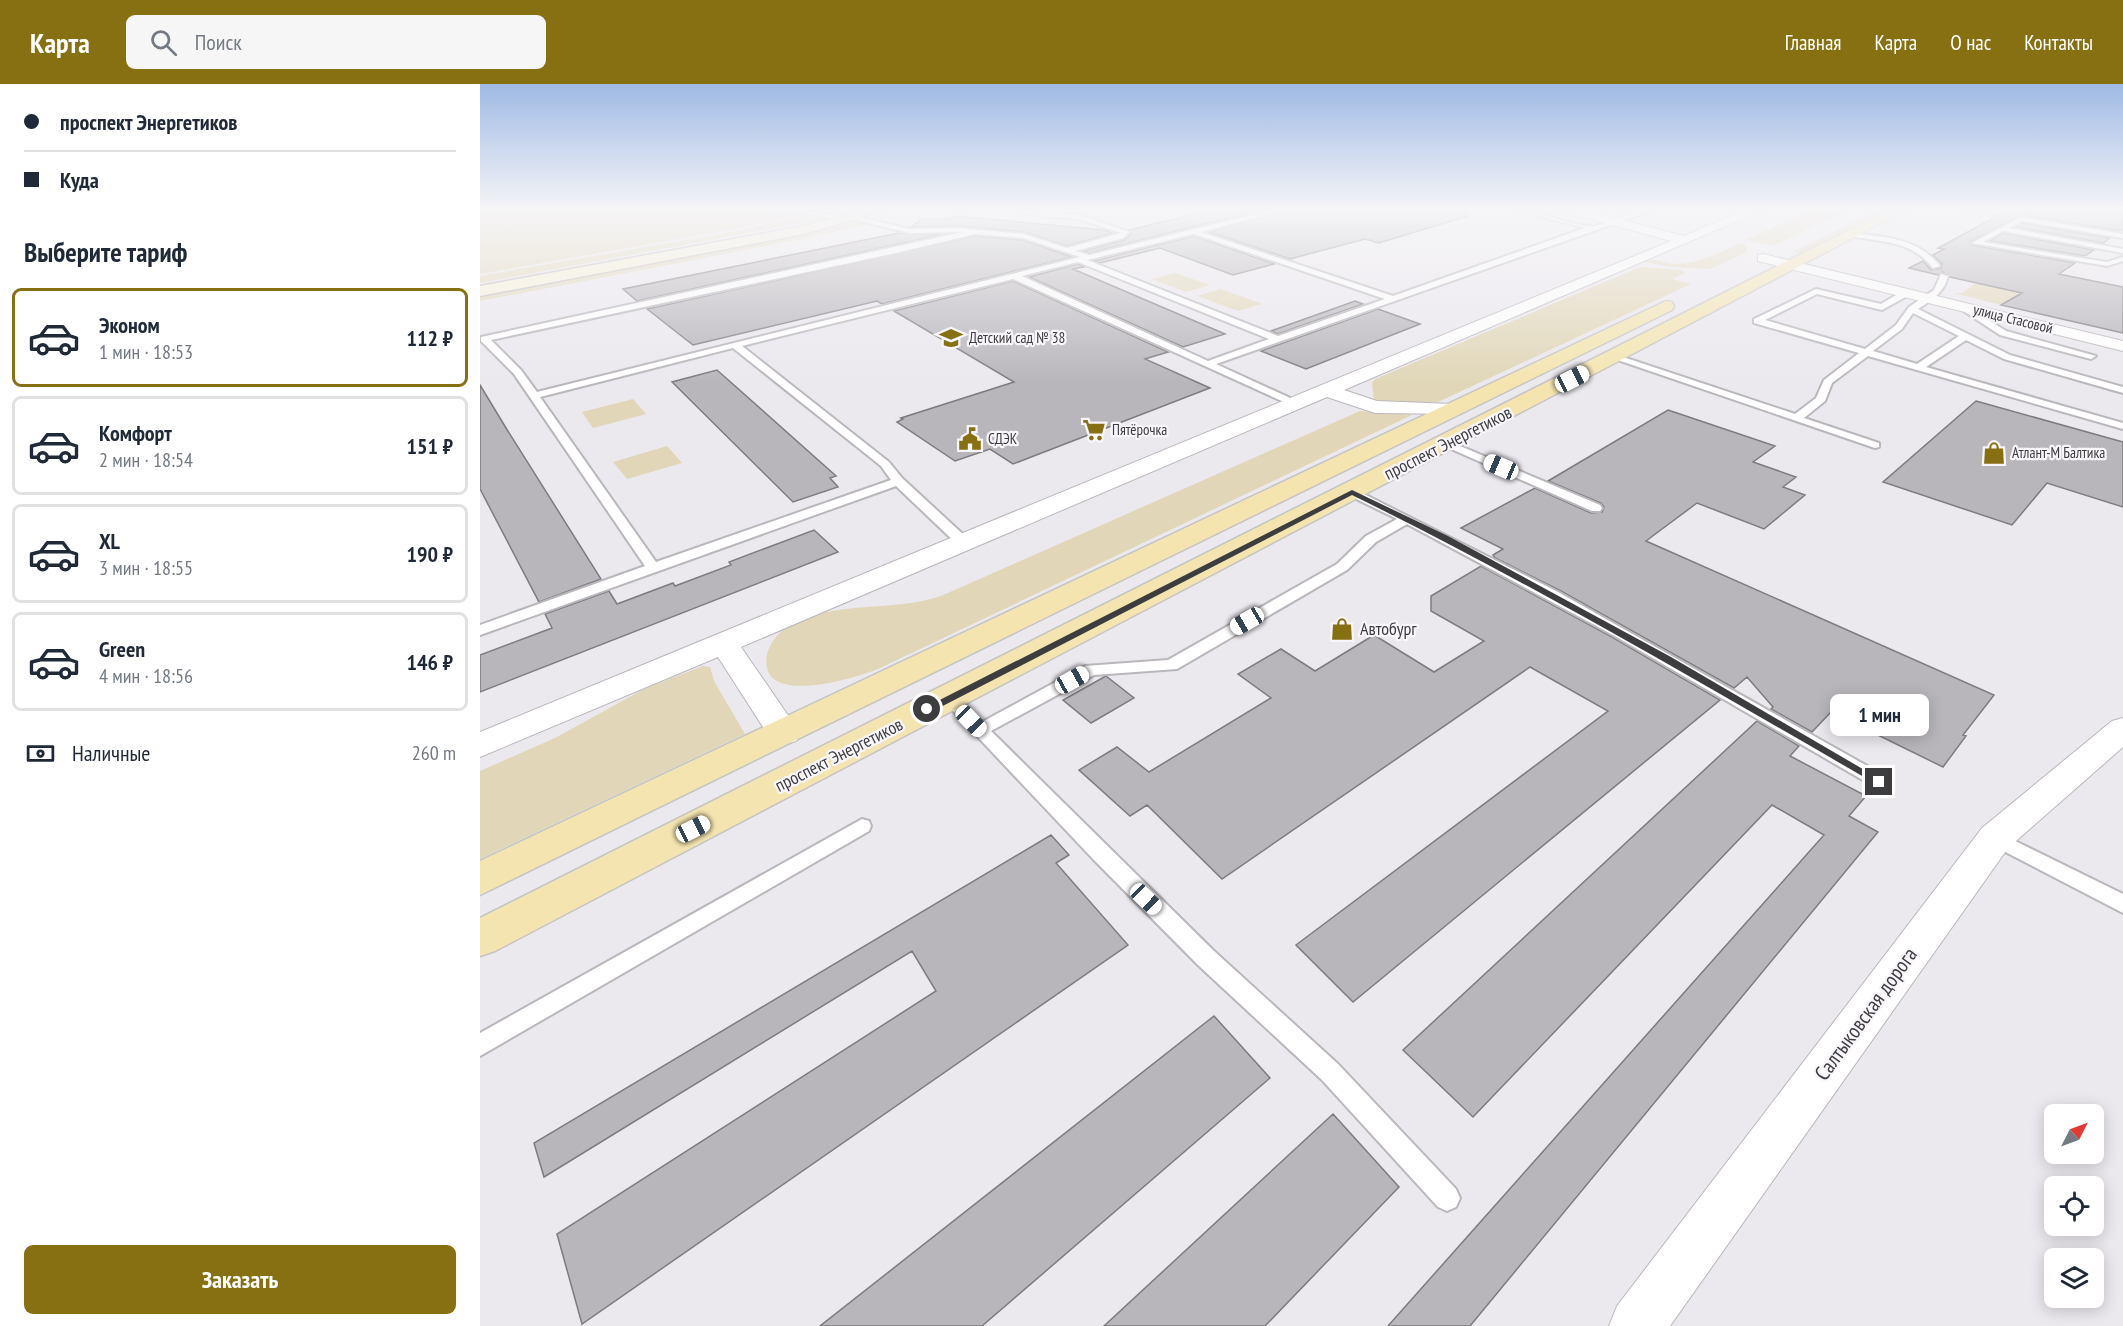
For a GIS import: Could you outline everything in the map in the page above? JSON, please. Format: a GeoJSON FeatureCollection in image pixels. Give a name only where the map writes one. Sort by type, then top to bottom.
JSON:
{"type":"FeatureCollection","features":[{"type":"Feature","properties":{"kind":"main road","name":"проспект Энергетиков"},"geometry":{"type":"LineString","coordinates":[[480,879],[1747,267]]}},
{"type":"Feature","properties":{"kind":"main road","name":"проспект Энергетиков"},"geometry":{"type":"LineString","coordinates":[[480,938],[1790,267]]}},
{"type":"Feature","properties":{"kind":"street"},"geometry":{"type":"LineString","coordinates":[[480,286],[579,267]]}},
{"type":"Feature","properties":{"kind":"street"},"geometry":{"type":"LineString","coordinates":[[480,291],[610,267]]}},
{"type":"Feature","properties":{"kind":"street"},"geometry":{"type":"LineString","coordinates":[[480,745],[962,541],[1621,267]]}},
{"type":"Feature","properties":{"kind":"street","name":"улица Стасовой"},"geometry":{"type":"LineString","coordinates":[[1802,267],[2123,346]]}},
{"type":"Feature","properties":{"kind":"street"},"geometry":{"type":"LineString","coordinates":[[1327,390],[1356,405],[1392,409],[1452,410]]}},
{"type":"Feature","properties":{"kind":"street"},"geometry":{"type":"LineString","coordinates":[[723,643],[784,733]]}},
{"type":"Feature","properties":{"kind":"street","name":"Салтыковская дорога"},"geometry":{"type":"LineString","coordinates":[[1637,1326],[1995,838],[2123,729]]}},
{"type":"Feature","properties":{"kind":"lane"},"geometry":{"type":"LineString","coordinates":[[482,339],[821,267]]}},
{"type":"Feature","properties":{"kind":"lane"},"geometry":{"type":"LineString","coordinates":[[535,395],[1051,267]]}},
{"type":"Feature","properties":{"kind":"lane"},"geometry":{"type":"LineString","coordinates":[[1096,267],[1276,339]]}},
{"type":"Feature","properties":{"kind":"lane"},"geometry":{"type":"LineString","coordinates":[[1298,267],[1393,299]]}},
{"type":"Feature","properties":{"kind":"lane"},"geometry":{"type":"LineString","coordinates":[[1208,364],[1483,267]]}},
{"type":"Feature","properties":{"kind":"lane"},"geometry":{"type":"LineString","coordinates":[[1014,276],[1295,404]]}},
{"type":"Feature","properties":{"kind":"lane"},"geometry":{"type":"LineString","coordinates":[[1796,419],[1821,399],[1828,382],[1899,327],[1912,309],[1943,286],[1944,276]]}},
{"type":"Feature","properties":{"kind":"lane"},"geometry":{"type":"LineString","coordinates":[[1906,293],[1882,307],[1816,291],[1757,321],[2122,424]]}},
{"type":"Feature","properties":{"kind":"lane"},"geometry":{"type":"LineString","coordinates":[[1965,308],[2003,333],[2091,356]]}},
{"type":"Feature","properties":{"kind":"lane"},"geometry":{"type":"LineString","coordinates":[[1912,309],[2007,357],[2123,390]]}},
{"type":"Feature","properties":{"kind":"lane"},"geometry":{"type":"LineString","coordinates":[[1919,368],[1966,336]]}},
{"type":"Feature","properties":{"kind":"lane"},"geometry":{"type":"LineString","coordinates":[[482,339],[518,372],[564,443],[652,567]]}},
{"type":"Feature","properties":{"kind":"lane"},"geometry":{"type":"LineString","coordinates":[[736,346],[885,464],[898,481],[962,541]]}},
{"type":"Feature","properties":{"kind":"lane"},"geometry":{"type":"LineString","coordinates":[[1614,357],[1875,445]]}},
{"type":"Feature","properties":{"kind":"lane"},"geometry":{"type":"LineString","coordinates":[[1446,443],[1596,508]]}},
{"type":"Feature","properties":{"kind":"lane"},"geometry":{"type":"LineString","coordinates":[[480,630],[898,481]]}},
{"type":"Feature","properties":{"kind":"lane"},"geometry":{"type":"LineString","coordinates":[[1352,492],[1407,519],[1668,659],[1879,782]]}},
{"type":"Feature","properties":{"kind":"lane"},"geometry":{"type":"LineString","coordinates":[[980,730],[1091,670],[1171,665],[1342,567],[1371,539],[1407,519]]}},
{"type":"Feature","properties":{"kind":"lane"},"geometry":{"type":"LineString","coordinates":[[949,698],[1174,926],[1330,1072],[1447,1198]]}},
{"type":"Feature","properties":{"kind":"lane"},"geometry":{"type":"LineString","coordinates":[[480,1045],[862,826]]}},
{"type":"Feature","properties":{"kind":"lane"},"geometry":{"type":"LineString","coordinates":[[1995,838],[2123,904]]}},
{"type":"Feature","properties":{"kind":"shaded area"},"geometry":{"type":"Polygon","coordinates":[[[480,267],[520,267],[480,274],[480,267]]]}},
{"type":"Feature","properties":{"kind":"shaded area"},"geometry":{"type":"Polygon","coordinates":[[[532,267],[566,267],[480,283],[480,276],[532,267]]]}},
{"type":"Feature","properties":{"kind":"shaded area"},"geometry":{"type":"Polygon","coordinates":[[[615,267],[657,267],[480,301],[480,293],[615,267]]]}},
{"type":"Feature","properties":{"kind":"shaded area"},"geometry":{"type":"Polygon","coordinates":[[[1640,267],[1681,270],[1685,273],[1672,279],[1691,284],[1438,402],[1379,402],[1374,400],[1372,383],[1375,379],[1640,267]]]}},
{"type":"Feature","properties":{"kind":"shaded area"},"geometry":{"type":"Polygon","coordinates":[[[1671,267],[1714,267],[1710,269],[1671,267]]]}},
{"type":"Feature","properties":{"kind":"shaded area"},"geometry":{"type":"Polygon","coordinates":[[[1999,267],[2030,267],[2055,272],[2001,305],[1954,293],[1962,293],[1999,267]]]}},
{"type":"Feature","properties":{"kind":"shaded area"},"geometry":{"type":"Polygon","coordinates":[[[1175,273],[1210,285],[1186,292],[1152,279],[1175,273]]]}},
{"type":"Feature","properties":{"kind":"shaded area"},"geometry":{"type":"Polygon","coordinates":[[[1221,289],[1262,304],[1238,311],[1197,296],[1221,289]]]}},
{"type":"Feature","properties":{"kind":"shaded area"},"geometry":{"type":"Polygon","coordinates":[[[633,399],[646,414],[593,428],[582,412],[633,399]]]}},
{"type":"Feature","properties":{"kind":"shaded area"},"geometry":{"type":"Polygon","coordinates":[[[1360,411],[1412,415],[878,669],[830,683],[810,686],[777,681],[768,671],[767,654],[775,638],[785,628],[807,618],[826,612],[903,604],[941,596],[1360,411]]]}},
{"type":"Feature","properties":{"kind":"shaded area"},"geometry":{"type":"Polygon","coordinates":[[[667,446],[682,463],[627,479],[613,462],[667,446]]]}},
{"type":"Feature","properties":{"kind":"shaded area"},"geometry":{"type":"Polygon","coordinates":[[[703,666],[710,667],[714,681],[745,734],[480,859],[480,771],[555,738],[644,689],[703,666]]]}},
{"type":"Feature","properties":{"kind":"building"},"geometry":{"type":"Polygon","coordinates":[[[732,267],[793,267],[637,301],[623,289],[732,267]]]}},
{"type":"Feature","properties":{"kind":"building"},"geometry":{"type":"Polygon","coordinates":[[[836,267],[1032,267],[882,304],[877,301],[693,345],[647,309],[836,267]]]}},
{"type":"Feature","properties":{"kind":"building"},"geometry":{"type":"Polygon","coordinates":[[[1067,267],[1084,267],[1073,269],[1225,334],[1183,347],[1029,277],[1067,267]]]}},
{"type":"Feature","properties":{"kind":"building"},"geometry":{"type":"Polygon","coordinates":[[[1211,267],[1263,267],[1233,275],[1211,267]]]}},
{"type":"Feature","properties":{"kind":"building"},"geometry":{"type":"Polygon","coordinates":[[[1928,267],[1931,270],[2069,267],[2059,274],[2123,287],[2123,333],[2001,305],[2022,293],[1950,277],[1942,272],[1938,275],[1909,268],[1928,267]]]}},
{"type":"Feature","properties":{"kind":"building"},"geometry":{"type":"Polygon","coordinates":[[[1013,281],[1168,352],[1145,359],[1210,388],[1013,464],[990,449],[955,461],[897,422],[903,419],[901,418],[1014,382],[894,311],[1013,281]]]}},
{"type":"Feature","properties":{"kind":"building"},"geometry":{"type":"Polygon","coordinates":[[[1355,301],[1363,304],[1278,334],[1271,331],[1355,301]]]}},
{"type":"Feature","properties":{"kind":"building"},"geometry":{"type":"Polygon","coordinates":[[[1378,309],[1420,324],[1306,369],[1261,351],[1378,309]]]}},
{"type":"Feature","properties":{"kind":"building"},"geometry":{"type":"Polygon","coordinates":[[[717,370],[836,476],[830,478],[838,487],[793,502],[672,382],[717,370]]]}},
{"type":"Feature","properties":{"kind":"building"},"geometry":{"type":"Polygon","coordinates":[[[480,385],[601,579],[539,602],[480,489],[480,385]]]}},
{"type":"Feature","properties":{"kind":"building","name":"Атлант-М Балтика"},"geometry":{"type":"Polygon","coordinates":[[[1976,401],[2123,442],[2123,507],[2047,483],[2012,525],[1883,482],[1976,401]]]}},
{"type":"Feature","properties":{"kind":"building"},"geometry":{"type":"Polygon","coordinates":[[[1668,410],[1775,446],[1753,462],[1796,477],[1783,487],[1805,495],[1764,529],[1697,503],[1646,541],[1994,695],[1963,735],[1966,736],[1943,767],[1831,712],[1812,732],[1771,709],[1773,707],[1747,677],[1734,688],[1559,590],[1495,558],[1493,555],[1503,549],[1461,528],[1535,488],[1591,513],[1602,512],[1604,507],[1601,503],[1548,481],[1668,410]]]}},
{"type":"Feature","properties":{"kind":"building"},"geometry":{"type":"Polygon","coordinates":[[[814,530],[838,552],[480,692],[480,655],[552,628],[545,614],[609,591],[617,604],[673,583],[675,586],[731,565],[729,562],[814,530]]]}},
{"type":"Feature","properties":{"kind":"building"},"geometry":{"type":"Polygon","coordinates":[[[1481,566],[1612,637],[1720,700],[1353,1002],[1296,945],[1608,711],[1530,667],[1222,879],[1147,805],[1130,816],[1079,770],[1117,747],[1149,772],[1271,698],[1238,674],[1281,649],[1315,671],[1374,635],[1434,672],[1484,641],[1431,611],[1431,596],[1481,566]]]}},
{"type":"Feature","properties":{"kind":"building"},"geometry":{"type":"Polygon","coordinates":[[[1106,676],[1134,698],[1091,723],[1063,700],[1106,676]]]}},
{"type":"Feature","properties":{"kind":"building"},"geometry":{"type":"Polygon","coordinates":[[[1757,721],[1799,746],[1790,756],[1866,796],[1849,816],[1878,832],[1470,1326],[1388,1326],[1824,835],[1772,805],[1473,1117],[1403,1050],[1757,721]]]}},
{"type":"Feature","properties":{"kind":"building"},"geometry":{"type":"Polygon","coordinates":[[[1051,835],[1069,855],[1056,863],[1128,945],[582,1324],[557,1234],[936,991],[912,951],[544,1177],[534,1143],[1051,835]]]}},
{"type":"Feature","properties":{"kind":"building"},"geometry":{"type":"Polygon","coordinates":[[[1214,1016],[1270,1078],[982,1326],[820,1326],[1214,1016]]]}},
{"type":"Feature","properties":{"kind":"building"},"geometry":{"type":"Polygon","coordinates":[[[1333,1114],[1399,1187],[1265,1326],[1104,1326],[1333,1114]]]}},
{"type":"Feature","properties":{"kind":"place","name":"Детский сад № 38"},"geometry":{"type":"Point","coordinates":[951,338]}},
{"type":"Feature","properties":{"kind":"place","name":"Пятёрочка"},"geometry":{"type":"Point","coordinates":[1094,430]}},
{"type":"Feature","properties":{"kind":"place","name":"СДЭК"},"geometry":{"type":"Point","coordinates":[970,439]}},
{"type":"Feature","properties":{"kind":"place","name":"Атлант-М Балтика"},"geometry":{"type":"Point","coordinates":[1994,453]}},
{"type":"Feature","properties":{"kind":"place","name":"Автобург"},"geometry":{"type":"Point","coordinates":[1342,629]}},
{"type":"Feature","properties":{"kind":"route"},"geometry":{"type":"LineString","coordinates":[[927,709],[1352,492],[1445,538],[1668,659],[1879,782]]}}]}
